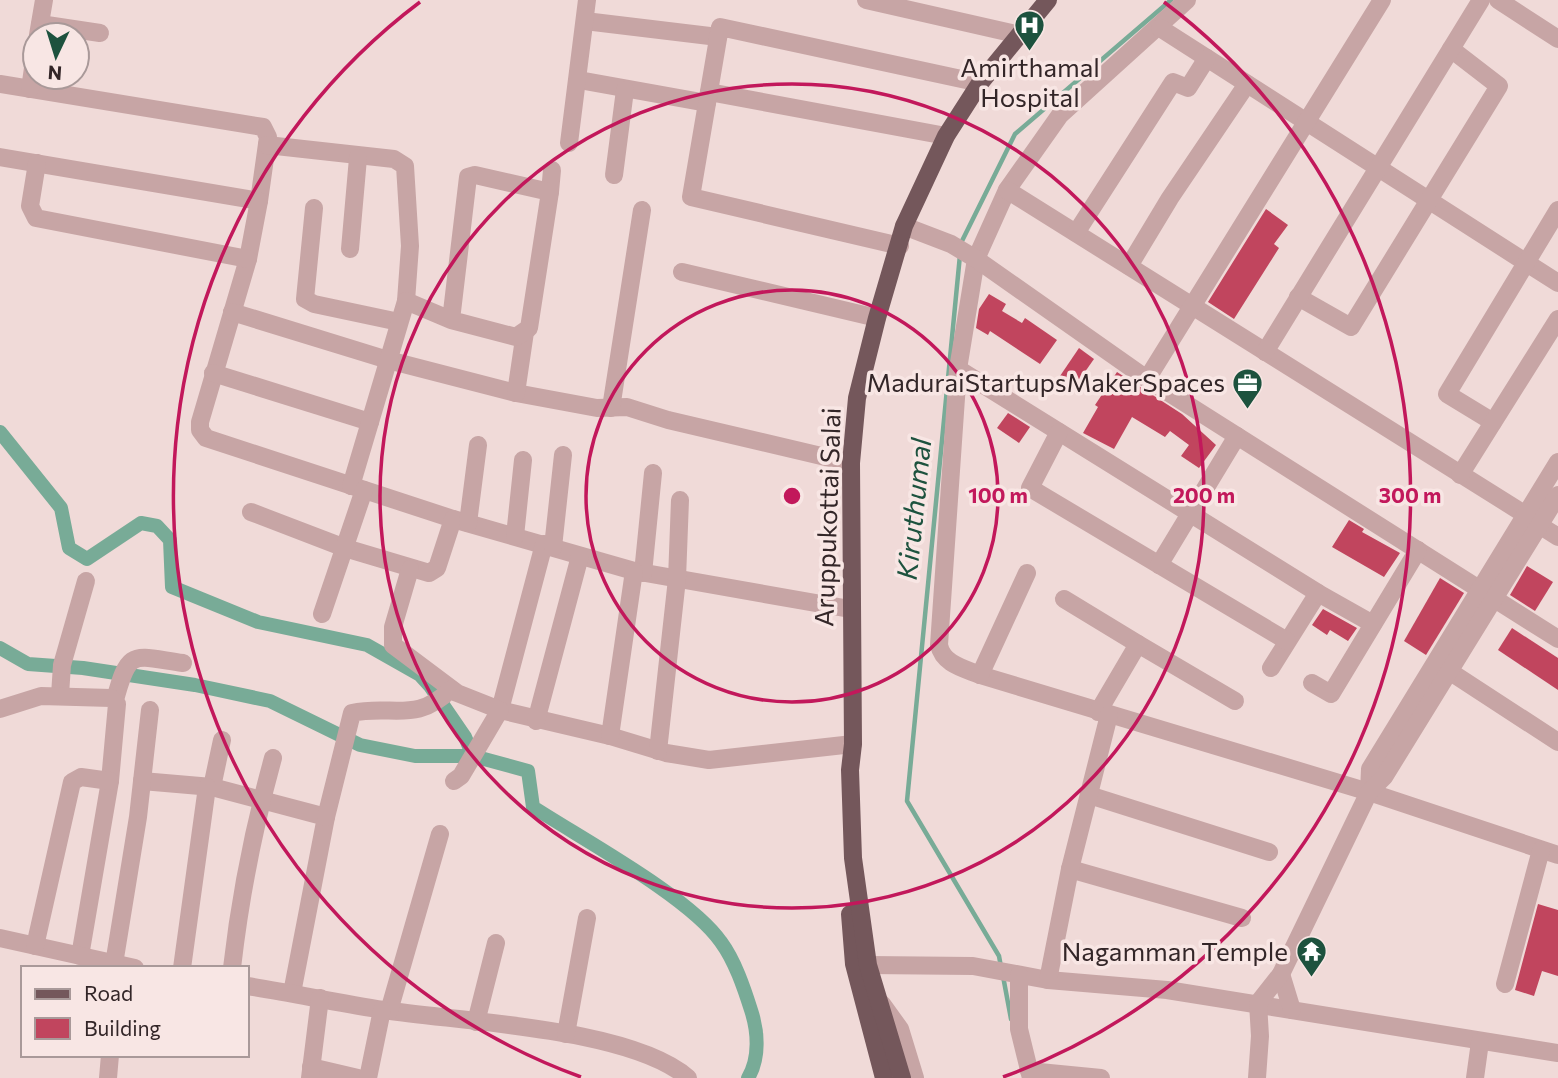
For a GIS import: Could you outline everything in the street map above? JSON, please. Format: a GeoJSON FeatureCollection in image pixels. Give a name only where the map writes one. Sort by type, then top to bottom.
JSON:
{"type":"FeatureCollection","features":[{"type":"Feature","properties":{"kind":"main road","name":"Aruppukottai Salai"},"geometry":{"type":"LineString","coordinates":[[902,1078],[882,1004],[868,965],[853,858],[849,770],[853,744],[851,463],[857,398],[904,226],[946,136],[980,83],[1048,0]]}},
{"type":"Feature","properties":{"kind":"main road"},"geometry":{"type":"LineString","coordinates":[[849,770],[842,820],[842,852],[854,964],[884,1078]]}},
{"type":"Feature","properties":{"kind":"street"},"geometry":{"type":"LineString","coordinates":[[40,21],[44,0]]}},
{"type":"Feature","properties":{"kind":"street"},"geometry":{"type":"LineString","coordinates":[[569,143],[587,0]]}},
{"type":"Feature","properties":{"kind":"street"},"geometry":{"type":"LineString","coordinates":[[866,0],[920,6],[1020,35]]}},
{"type":"Feature","properties":{"kind":"street"},"geometry":{"type":"LineString","coordinates":[[1187,0],[1160,28],[1060,116],[1007,190],[972,256],[958,369],[939,645],[941,654],[948,661],[980,675],[1369,792],[1549,853],[1505,984]]}},
{"type":"Feature","properties":{"kind":"street"},"geometry":{"type":"LineString","coordinates":[[1147,379],[1382,0]]}},
{"type":"Feature","properties":{"kind":"street"},"geometry":{"type":"LineString","coordinates":[[1265,352],[1481,0]]}},
{"type":"Feature","properties":{"kind":"street"},"geometry":{"type":"LineString","coordinates":[[1498,0],[1558,39]]}},
{"type":"Feature","properties":{"kind":"street"},"geometry":{"type":"LineString","coordinates":[[585,21],[718,37]]}},
{"type":"Feature","properties":{"kind":"street"},"geometry":{"type":"LineString","coordinates":[[900,246],[691,197],[720,27],[980,83]]}},
{"type":"Feature","properties":{"kind":"street"},"geometry":{"type":"LineString","coordinates":[[1160,28],[1558,283]]}},
{"type":"Feature","properties":{"kind":"street"},"geometry":{"type":"LineString","coordinates":[[91,32],[100,33]]}},
{"type":"Feature","properties":{"kind":"street"},"geometry":{"type":"LineString","coordinates":[[1298,297],[1351,327],[1427,199],[1499,86],[1451,49]]}},
{"type":"Feature","properties":{"kind":"street"},"geometry":{"type":"LineString","coordinates":[[1076,233],[1173,82],[1188,88],[1207,58]]}},
{"type":"Feature","properties":{"kind":"street"},"geometry":{"type":"LineString","coordinates":[[579,80],[625,90],[708,97],[946,136]]}},
{"type":"Feature","properties":{"kind":"street"},"geometry":{"type":"LineString","coordinates":[[0,84],[21,88]]}},
{"type":"Feature","properties":{"kind":"street"},"geometry":{"type":"LineString","coordinates":[[1129,266],[1170,198],[1247,84]]}},
{"type":"Feature","properties":{"kind":"street"},"geometry":{"type":"LineString","coordinates":[[614,175],[625,90]]}},
{"type":"Feature","properties":{"kind":"street"},"geometry":{"type":"LineString","coordinates":[[43,91],[254,123],[266,131],[267,145],[248,259],[200,422],[200,430],[206,438],[460,521],[638,572],[850,609]]}},
{"type":"Feature","properties":{"kind":"street"},"geometry":{"type":"LineString","coordinates":[[267,145],[358,158],[394,159],[408,170],[410,246],[406,301],[370,422],[345,548],[322,614]]}},
{"type":"Feature","properties":{"kind":"street"},"geometry":{"type":"LineString","coordinates":[[0,157],[259,201]]}},
{"type":"Feature","properties":{"kind":"street"},"geometry":{"type":"LineString","coordinates":[[349,249],[358,158]]}},
{"type":"Feature","properties":{"kind":"street"},"geometry":{"type":"LineString","coordinates":[[37,163],[30,206],[36,218],[248,259]]}},
{"type":"Feature","properties":{"kind":"street"},"geometry":{"type":"LineString","coordinates":[[516,393],[525,332],[531,319],[552,170]]}},
{"type":"Feature","properties":{"kind":"street"},"geometry":{"type":"LineString","coordinates":[[451,320],[468,177],[475,175],[550,192]]}},
{"type":"Feature","properties":{"kind":"street"},"geometry":{"type":"LineString","coordinates":[[1007,190],[1558,537]]}},
{"type":"Feature","properties":{"kind":"street"},"geometry":{"type":"LineString","coordinates":[[314,208],[305,299],[314,304],[399,322]]}},
{"type":"Feature","properties":{"kind":"street"},"geometry":{"type":"LineString","coordinates":[[611,408],[642,210]]}},
{"type":"Feature","properties":{"kind":"street"},"geometry":{"type":"LineString","coordinates":[[1493,422],[1447,394],[1524,261],[1558,210]]}},
{"type":"Feature","properties":{"kind":"street"},"geometry":{"type":"LineString","coordinates":[[904,226],[951,244],[972,256],[1147,379],[1558,639]]}},
{"type":"Feature","properties":{"kind":"street"},"geometry":{"type":"LineString","coordinates":[[682,272],[877,318]]}},
{"type":"Feature","properties":{"kind":"street"},"geometry":{"type":"LineString","coordinates":[[406,301],[451,320],[516,337],[525,332]]}},
{"type":"Feature","properties":{"kind":"street"},"geometry":{"type":"LineString","coordinates":[[232,312],[388,359],[516,393],[597,408],[627,407],[668,420],[851,463]]}},
{"type":"Feature","properties":{"kind":"street"},"geometry":{"type":"LineString","coordinates":[[1460,475],[1558,319]]}},
{"type":"Feature","properties":{"kind":"street"},"geometry":{"type":"LineString","coordinates":[[958,369],[1188,514],[1373,624]]}},
{"type":"Feature","properties":{"kind":"street"},"geometry":{"type":"LineString","coordinates":[[213,373],[370,422]]}},
{"type":"Feature","properties":{"kind":"street"},"geometry":{"type":"LineString","coordinates":[[1059,432],[1030,488],[1287,641]]}},
{"type":"Feature","properties":{"kind":"street"},"geometry":{"type":"LineString","coordinates":[[1159,565],[1237,436]]}},
{"type":"Feature","properties":{"kind":"street"},"geometry":{"type":"LineString","coordinates":[[251,512],[345,548],[410,569],[433,572],[460,521],[478,444]]}},
{"type":"Feature","properties":{"kind":"street"},"geometry":{"type":"LineString","coordinates":[[454,780],[461,776],[500,710],[549,545],[563,455]]}},
{"type":"Feature","properties":{"kind":"street"},"geometry":{"type":"LineString","coordinates":[[515,536],[523,460]]}},
{"type":"Feature","properties":{"kind":"street"},"geometry":{"type":"LineString","coordinates":[[1369,792],[1370,769],[1532,520],[1558,462]]}},
{"type":"Feature","properties":{"kind":"street"},"geometry":{"type":"LineString","coordinates":[[610,736],[653,472]]}},
{"type":"Feature","properties":{"kind":"street"},"geometry":{"type":"LineString","coordinates":[[1532,520],[1558,495]]}},
{"type":"Feature","properties":{"kind":"street"},"geometry":{"type":"LineString","coordinates":[[658,751],[677,579],[680,500]]}},
{"type":"Feature","properties":{"kind":"street"},"geometry":{"type":"LineString","coordinates":[[1312,683],[1331,694],[1418,550]]}},
{"type":"Feature","properties":{"kind":"street"},"geometry":{"type":"LineString","coordinates":[[536,720],[580,555]]}},
{"type":"Feature","properties":{"kind":"street"},"geometry":{"type":"LineString","coordinates":[[410,569],[393,627],[393,645],[441,698]]}},
{"type":"Feature","properties":{"kind":"street"},"geometry":{"type":"LineString","coordinates":[[980,675],[1027,573]]}},
{"type":"Feature","properties":{"kind":"street"},"geometry":{"type":"LineString","coordinates":[[61,680],[86,581]]}},
{"type":"Feature","properties":{"kind":"street"},"geometry":{"type":"LineString","coordinates":[[1271,668],[1318,593]]}},
{"type":"Feature","properties":{"kind":"street"},"geometry":{"type":"LineString","coordinates":[[1256,1078],[1260,1036],[1258,1003],[1281,974],[1369,792],[1384,777],[1449,671],[1487,593]]}},
{"type":"Feature","properties":{"kind":"street"},"geometry":{"type":"LineString","coordinates":[[1065,600],[1235,701]]}},
{"type":"Feature","properties":{"kind":"street"},"geometry":{"type":"LineString","coordinates":[[1048,980],[1070,869],[1089,795],[1103,714],[1138,644]]}},
{"type":"Feature","properties":{"kind":"street"},"geometry":{"type":"LineString","coordinates":[[80,956],[110,781],[119,685],[136,657],[183,663]]}},
{"type":"Feature","properties":{"kind":"street"},"geometry":{"type":"LineString","coordinates":[[1449,671],[1558,742]]}},
{"type":"Feature","properties":{"kind":"street"},"geometry":{"type":"LineString","coordinates":[[0,709],[31,698],[61,680],[119,685]]}},
{"type":"Feature","properties":{"kind":"street"},"geometry":{"type":"LineString","coordinates":[[292,993],[326,817],[354,712],[402,713],[441,698],[610,736],[658,751],[709,760],[853,744]]}},
{"type":"Feature","properties":{"kind":"street"},"geometry":{"type":"LineString","coordinates":[[0,938],[122,966],[150,710]]}},
{"type":"Feature","properties":{"kind":"street"},"geometry":{"type":"LineString","coordinates":[[182,966],[209,787],[222,740]]}},
{"type":"Feature","properties":{"kind":"street"},"geometry":{"type":"LineString","coordinates":[[232,966],[239,905],[261,800],[273,758]]}},
{"type":"Feature","properties":{"kind":"street"},"geometry":{"type":"LineString","coordinates":[[35,946],[72,782],[81,777],[110,781]]}},
{"type":"Feature","properties":{"kind":"street"},"geometry":{"type":"LineString","coordinates":[[142,781],[209,787],[326,817]]}},
{"type":"Feature","properties":{"kind":"street"},"geometry":{"type":"LineString","coordinates":[[1089,795],[1269,852]]}},
{"type":"Feature","properties":{"kind":"street"},"geometry":{"type":"LineString","coordinates":[[368,1078],[385,1010],[440,834]]}},
{"type":"Feature","properties":{"kind":"street"},"geometry":{"type":"LineString","coordinates":[[1070,869],[1242,918]]}},
{"type":"Feature","properties":{"kind":"street"},"geometry":{"type":"LineString","coordinates":[[566,1034],[587,918]]}},
{"type":"Feature","properties":{"kind":"street"},"geometry":{"type":"LineString","coordinates":[[476,1022],[496,943]]}},
{"type":"Feature","properties":{"kind":"street"},"geometry":{"type":"LineString","coordinates":[[868,965],[973,966],[1048,980],[1167,990],[1558,1053]]}},
{"type":"Feature","properties":{"kind":"street"},"geometry":{"type":"LineString","coordinates":[[1281,974],[1293,1010]]}},
{"type":"Feature","properties":{"kind":"street"},"geometry":{"type":"LineString","coordinates":[[1019,975],[1019,1029],[1030,1075],[1101,1078]]}},
{"type":"Feature","properties":{"kind":"street"},"geometry":{"type":"LineString","coordinates":[[248,986],[385,1010],[566,1034],[640,1051],[662,1060],[688,1078]]}},
{"type":"Feature","properties":{"kind":"street"},"geometry":{"type":"LineString","coordinates":[[320,998],[310,1073],[358,1078]]}},
{"type":"Feature","properties":{"kind":"street"},"geometry":{"type":"LineString","coordinates":[[882,1004],[900,1029],[915,1078]]}},
{"type":"Feature","properties":{"kind":"street"},"geometry":{"type":"LineString","coordinates":[[1475,1078],[1480,1042]]}},
{"type":"Feature","properties":{"kind":"street"},"geometry":{"type":"LineString","coordinates":[[108,1078],[110,1057]]}},
{"type":"Feature","properties":{"kind":"building"},"geometry":{"type":"Polygon","coordinates":[[[1266,209],[1288,225],[1274,244],[1279,248],[1234,319],[1208,302],[1266,209]]]}},
{"type":"Feature","properties":{"kind":"building"},"geometry":{"type":"Polygon","coordinates":[[[989,294],[1006,304],[1002,311],[1022,323],[1025,318],[1057,340],[1040,364],[990,331],[988,335],[976,328],[979,309],[989,294]]]}},
{"type":"Feature","properties":{"kind":"building"},"geometry":{"type":"Polygon","coordinates":[[[1079,348],[1094,359],[1075,386],[1060,376],[1079,348]]]}},
{"type":"Feature","properties":{"kind":"building"},"geometry":{"type":"Polygon","coordinates":[[[1117,372],[1182,414],[1216,445],[1199,468],[1181,456],[1189,445],[1170,431],[1165,437],[1132,417],[1114,449],[1083,433],[1098,407],[1095,405],[1117,372]]]}},
{"type":"Feature","properties":{"kind":"building"},"geometry":{"type":"Polygon","coordinates":[[[1008,413],[1030,427],[1019,443],[997,428],[1008,413]]]}},
{"type":"Feature","properties":{"kind":"building"},"geometry":{"type":"Polygon","coordinates":[[[1349,520],[1364,529],[1362,532],[1400,553],[1384,577],[1332,547],[1349,520]]]}},
{"type":"Feature","properties":{"kind":"building"},"geometry":{"type":"Polygon","coordinates":[[[1527,566],[1553,582],[1535,611],[1510,595],[1527,566]]]}},
{"type":"Feature","properties":{"kind":"building"},"geometry":{"type":"Polygon","coordinates":[[[1440,578],[1464,593],[1426,655],[1404,641],[1440,578]]]}},
{"type":"Feature","properties":{"kind":"building"},"geometry":{"type":"Polygon","coordinates":[[[1323,609],[1357,628],[1348,641],[1330,630],[1327,635],[1312,625],[1323,609]]]}},
{"type":"Feature","properties":{"kind":"building"},"geometry":{"type":"Polygon","coordinates":[[[1512,628],[1558,658],[1558,690],[1498,650],[1512,628]]]}},
{"type":"Feature","properties":{"kind":"building"},"geometry":{"type":"Polygon","coordinates":[[[1538,904],[1558,910],[1558,976],[1542,971],[1534,996],[1515,990],[1538,904]]]}},
{"type":"Feature","properties":{"kind":"waterway","name":"Kiruthumal"},"geometry":{"type":"LineString","coordinates":[[961,243],[1015,134],[1171,0]]}},
{"type":"Feature","properties":{"kind":"waterway","name":"Kiruthumal"},"geometry":{"type":"LineString","coordinates":[[960,255],[907,801],[999,956],[1001,967]]}},
{"type":"Feature","properties":{"kind":"waterway"},"geometry":{"type":"LineString","coordinates":[[0,432],[61,508],[69,548],[87,559],[141,523],[157,526],[170,540],[172,587],[258,622],[367,645],[420,675],[465,737],[473,756],[528,771],[533,807],[661,888],[685,906],[721,942],[739,975],[755,1027],[755,1062],[748,1078]]}},
{"type":"Feature","properties":{"kind":"waterway"},"geometry":{"type":"LineString","coordinates":[[0,648],[28,664],[83,668],[195,685],[270,701],[360,745],[415,756],[473,756]]}},
{"type":"Feature","properties":{"kind":"waterway","name":"Kiruthumal"},"geometry":{"type":"LineString","coordinates":[[1003,976],[1011,1019]]}},
{"type":"Feature","properties":{"kind":"place","name":"Amirthamal Hospital"},"geometry":{"type":"Point","coordinates":[1030,52]}},
{"type":"Feature","properties":{"kind":"place","name":"MaduraiStartupsMakerSpaces"},"geometry":{"type":"Point","coordinates":[1248,410]}},
{"type":"Feature","properties":{"kind":"place","name":"Nagamman Temple"},"geometry":{"type":"Point","coordinates":[1311,979]}}]}
